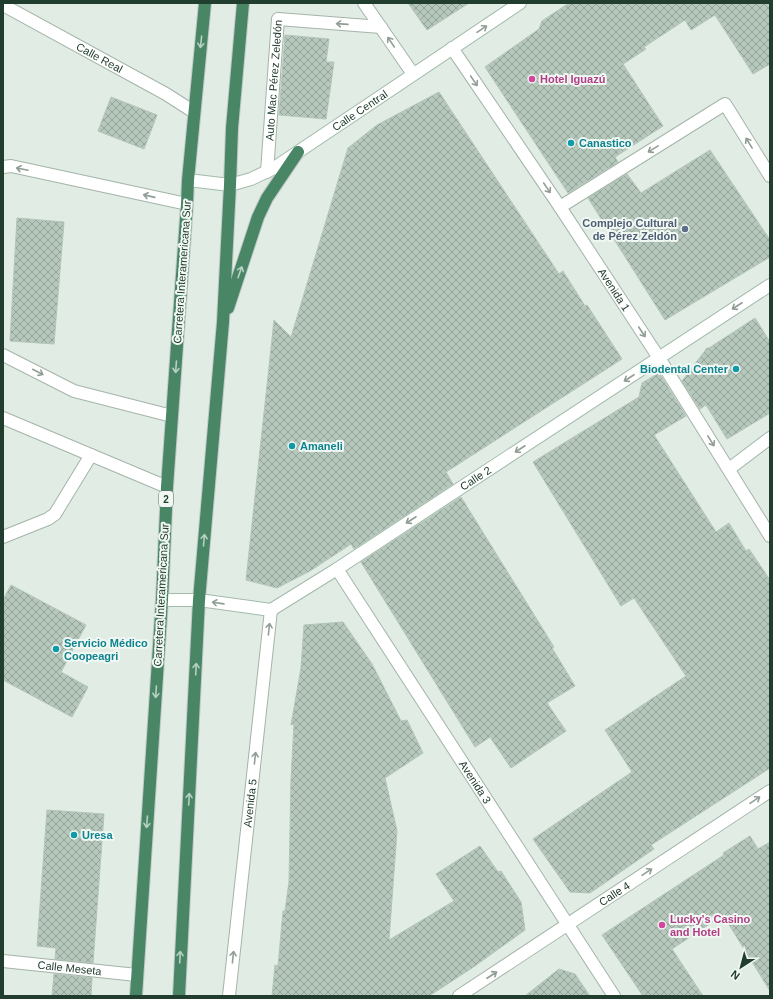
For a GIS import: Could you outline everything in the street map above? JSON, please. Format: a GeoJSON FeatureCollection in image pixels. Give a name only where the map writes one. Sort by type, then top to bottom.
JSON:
{"type":"FeatureCollection","features":[{"type":"Feature","properties":{"kind":"highway","name":"Carretera Interamericana Sur"},"geometry":{"type":"LineString","coordinates":[[136,996],[162,600],[167,487],[188,180],[205,3]]}},
{"type":"Feature","properties":{"kind":"highway"},"geometry":{"type":"LineString","coordinates":[[179,996],[199,600],[223,322],[232,128],[243,3]]}},
{"type":"Feature","properties":{"kind":"highway"},"geometry":{"type":"LineString","coordinates":[[223,322],[258,217],[267,198],[298,152]]}},
{"type":"Feature","properties":{"kind":"street"},"geometry":{"type":"LineString","coordinates":[[364,3],[413,74]]}},
{"type":"Feature","properties":{"kind":"street","name":"Calle Central"},"geometry":{"type":"LineString","coordinates":[[188,180],[230,185],[251,179],[267,172],[520,3]]}},
{"type":"Feature","properties":{"kind":"street","name":"Calle Real"},"geometry":{"type":"LineString","coordinates":[[3,6],[166,94],[194,112]]}},
{"type":"Feature","properties":{"kind":"street","name":"Auto Mac Pérez Zeledón"},"geometry":{"type":"LineString","coordinates":[[267,172],[278,19],[381,27]]}},
{"type":"Feature","properties":{"kind":"street","name":"Avenida 1"},"geometry":{"type":"LineString","coordinates":[[452,48],[560,207],[659,358],[770,536]]}},
{"type":"Feature","properties":{"kind":"street"},"geometry":{"type":"LineString","coordinates":[[560,207],[725,104],[770,176]]}},
{"type":"Feature","properties":{"kind":"street"},"geometry":{"type":"LineString","coordinates":[[3,167],[11,166],[187,204]]}},
{"type":"Feature","properties":{"kind":"street","name":"Calle 2"},"geometry":{"type":"LineString","coordinates":[[271,610],[337,569],[770,285]]}},
{"type":"Feature","properties":{"kind":"street"},"geometry":{"type":"LineString","coordinates":[[3,355],[74,391],[172,416]]}},
{"type":"Feature","properties":{"kind":"street"},"geometry":{"type":"LineString","coordinates":[[3,418],[167,487]]}},
{"type":"Feature","properties":{"kind":"street"},"geometry":{"type":"LineString","coordinates":[[729,469],[770,438]]}},
{"type":"Feature","properties":{"kind":"street"},"geometry":{"type":"LineString","coordinates":[[3,537],[48,519],[55,514],[91,455]]}},
{"type":"Feature","properties":{"kind":"street","name":"Avenida 3"},"geometry":{"type":"LineString","coordinates":[[337,569],[614,996]]}},
{"type":"Feature","properties":{"kind":"street"},"geometry":{"type":"LineString","coordinates":[[162,600],[199,600],[271,610]]}},
{"type":"Feature","properties":{"kind":"street","name":"Avenida 5"},"geometry":{"type":"LineString","coordinates":[[229,996],[271,610]]}},
{"type":"Feature","properties":{"kind":"street","name":"Calle 4"},"geometry":{"type":"LineString","coordinates":[[459,996],[770,791]]}},
{"type":"Feature","properties":{"kind":"street","name":"Calle Meseta"},"geometry":{"type":"LineString","coordinates":[[3,961],[137,975]]}},
{"type":"Feature","properties":{"kind":"building"},"geometry":{"type":"Polygon","coordinates":[[[408,3],[469,3],[427,30],[408,3]]]}},
{"type":"Feature","properties":{"kind":"building"},"geometry":{"type":"Polygon","coordinates":[[[569,3],[770,3],[770,64],[753,74],[715,15],[691,30],[685,20],[644,47],[646,49],[623,64],[663,126],[615,157],[618,162],[568,193],[485,67],[539,29],[542,21],[569,3]]]}},
{"type":"Feature","properties":{"kind":"building"},"geometry":{"type":"Polygon","coordinates":[[[285,35],[329,39],[326,62],[334,62],[326,119],[279,115],[285,35]]]}},
{"type":"Feature","properties":{"kind":"building"},"geometry":{"type":"Polygon","coordinates":[[[439,92],[559,274],[563,271],[585,306],[587,305],[622,359],[446,472],[453,484],[354,549],[351,544],[310,571],[277,588],[246,580],[274,320],[291,337],[348,148],[377,125],[439,92]]]}},
{"type":"Feature","properties":{"kind":"building"},"geometry":{"type":"Polygon","coordinates":[[[111,97],[157,115],[144,149],[98,131],[111,97]]]}},
{"type":"Feature","properties":{"kind":"building","name":"Complejo Cultural de Pérez Zeldón"},"geometry":{"type":"Polygon","coordinates":[[[710,150],[770,240],[770,257],[665,320],[588,198],[627,174],[641,193],[710,150]]]}},
{"type":"Feature","properties":{"kind":"building"},"geometry":{"type":"Polygon","coordinates":[[[17,218],[64,222],[54,344],[10,341],[17,218]]]}},
{"type":"Feature","properties":{"kind":"building"},"geometry":{"type":"Polygon","coordinates":[[[755,318],[770,342],[770,413],[727,439],[706,405],[700,409],[682,381],[707,348],[755,318]]]}},
{"type":"Feature","properties":{"kind":"building"},"geometry":{"type":"Polygon","coordinates":[[[659,373],[686,416],[654,435],[716,532],[729,523],[746,551],[749,549],[770,580],[770,768],[651,845],[654,849],[590,893],[570,892],[533,839],[632,772],[605,730],[686,676],[634,598],[621,606],[533,462],[639,397],[642,383],[659,373]]]}},
{"type":"Feature","properties":{"kind":"building"},"geometry":{"type":"Polygon","coordinates":[[[461,497],[554,647],[552,648],[575,686],[547,703],[566,731],[511,768],[490,737],[475,747],[361,562],[461,497]]]}},
{"type":"Feature","properties":{"kind":"building","name":"Servicio Médico Coopeagri"},"geometry":{"type":"Polygon","coordinates":[[[11,585],[86,625],[61,672],[88,687],[72,717],[3,680],[3,600],[11,585]]]}},
{"type":"Feature","properties":{"kind":"building"},"geometry":{"type":"Polygon","coordinates":[[[343,622],[372,664],[401,721],[407,720],[423,753],[385,778],[397,831],[389,940],[454,901],[436,874],[480,846],[498,872],[501,871],[521,902],[525,930],[472,968],[429,996],[272,996],[275,965],[278,966],[283,911],[285,911],[289,882],[291,779],[294,724],[291,725],[301,668],[304,625],[343,622]]]}},
{"type":"Feature","properties":{"kind":"building"},"geometry":{"type":"Polygon","coordinates":[[[47,810],[104,814],[93,963],[55,959],[56,948],[37,946],[47,810]]]}},
{"type":"Feature","properties":{"kind":"building"},"geometry":{"type":"Polygon","coordinates":[[[750,836],[758,849],[770,842],[770,991],[723,915],[672,949],[703,996],[643,996],[602,935],[724,855],[723,853],[750,836]]]}},
{"type":"Feature","properties":{"kind":"building"},"geometry":{"type":"Polygon","coordinates":[[[559,969],[575,974],[590,996],[525,996],[559,969]]]}},
{"type":"Feature","properties":{"kind":"building"},"geometry":{"type":"Polygon","coordinates":[[[54,974],[92,978],[91,996],[52,996],[54,974]]]}},
{"type":"Feature","properties":{"kind":"place","name":"Hotel Iguazú"},"geometry":{"type":"Point","coordinates":[532,79]}},
{"type":"Feature","properties":{"kind":"place","name":"Canastico"},"geometry":{"type":"Point","coordinates":[571,143]}},
{"type":"Feature","properties":{"kind":"place","name":"Complejo Cultural de Pérez Zeldón"},"geometry":{"type":"Point","coordinates":[685,229]}},
{"type":"Feature","properties":{"kind":"place","name":"Biodental Center"},"geometry":{"type":"Point","coordinates":[736,369]}},
{"type":"Feature","properties":{"kind":"place","name":"Amaneli"},"geometry":{"type":"Point","coordinates":[292,446]}},
{"type":"Feature","properties":{"kind":"place","name":"Servicio Médico Coopeagri"},"geometry":{"type":"Point","coordinates":[56,649]}},
{"type":"Feature","properties":{"kind":"place","name":"Uresa"},"geometry":{"type":"Point","coordinates":[74,835]}},
{"type":"Feature","properties":{"kind":"place","name":"Lucky's Casino and Hotel"},"geometry":{"type":"Point","coordinates":[662,925]}}]}
